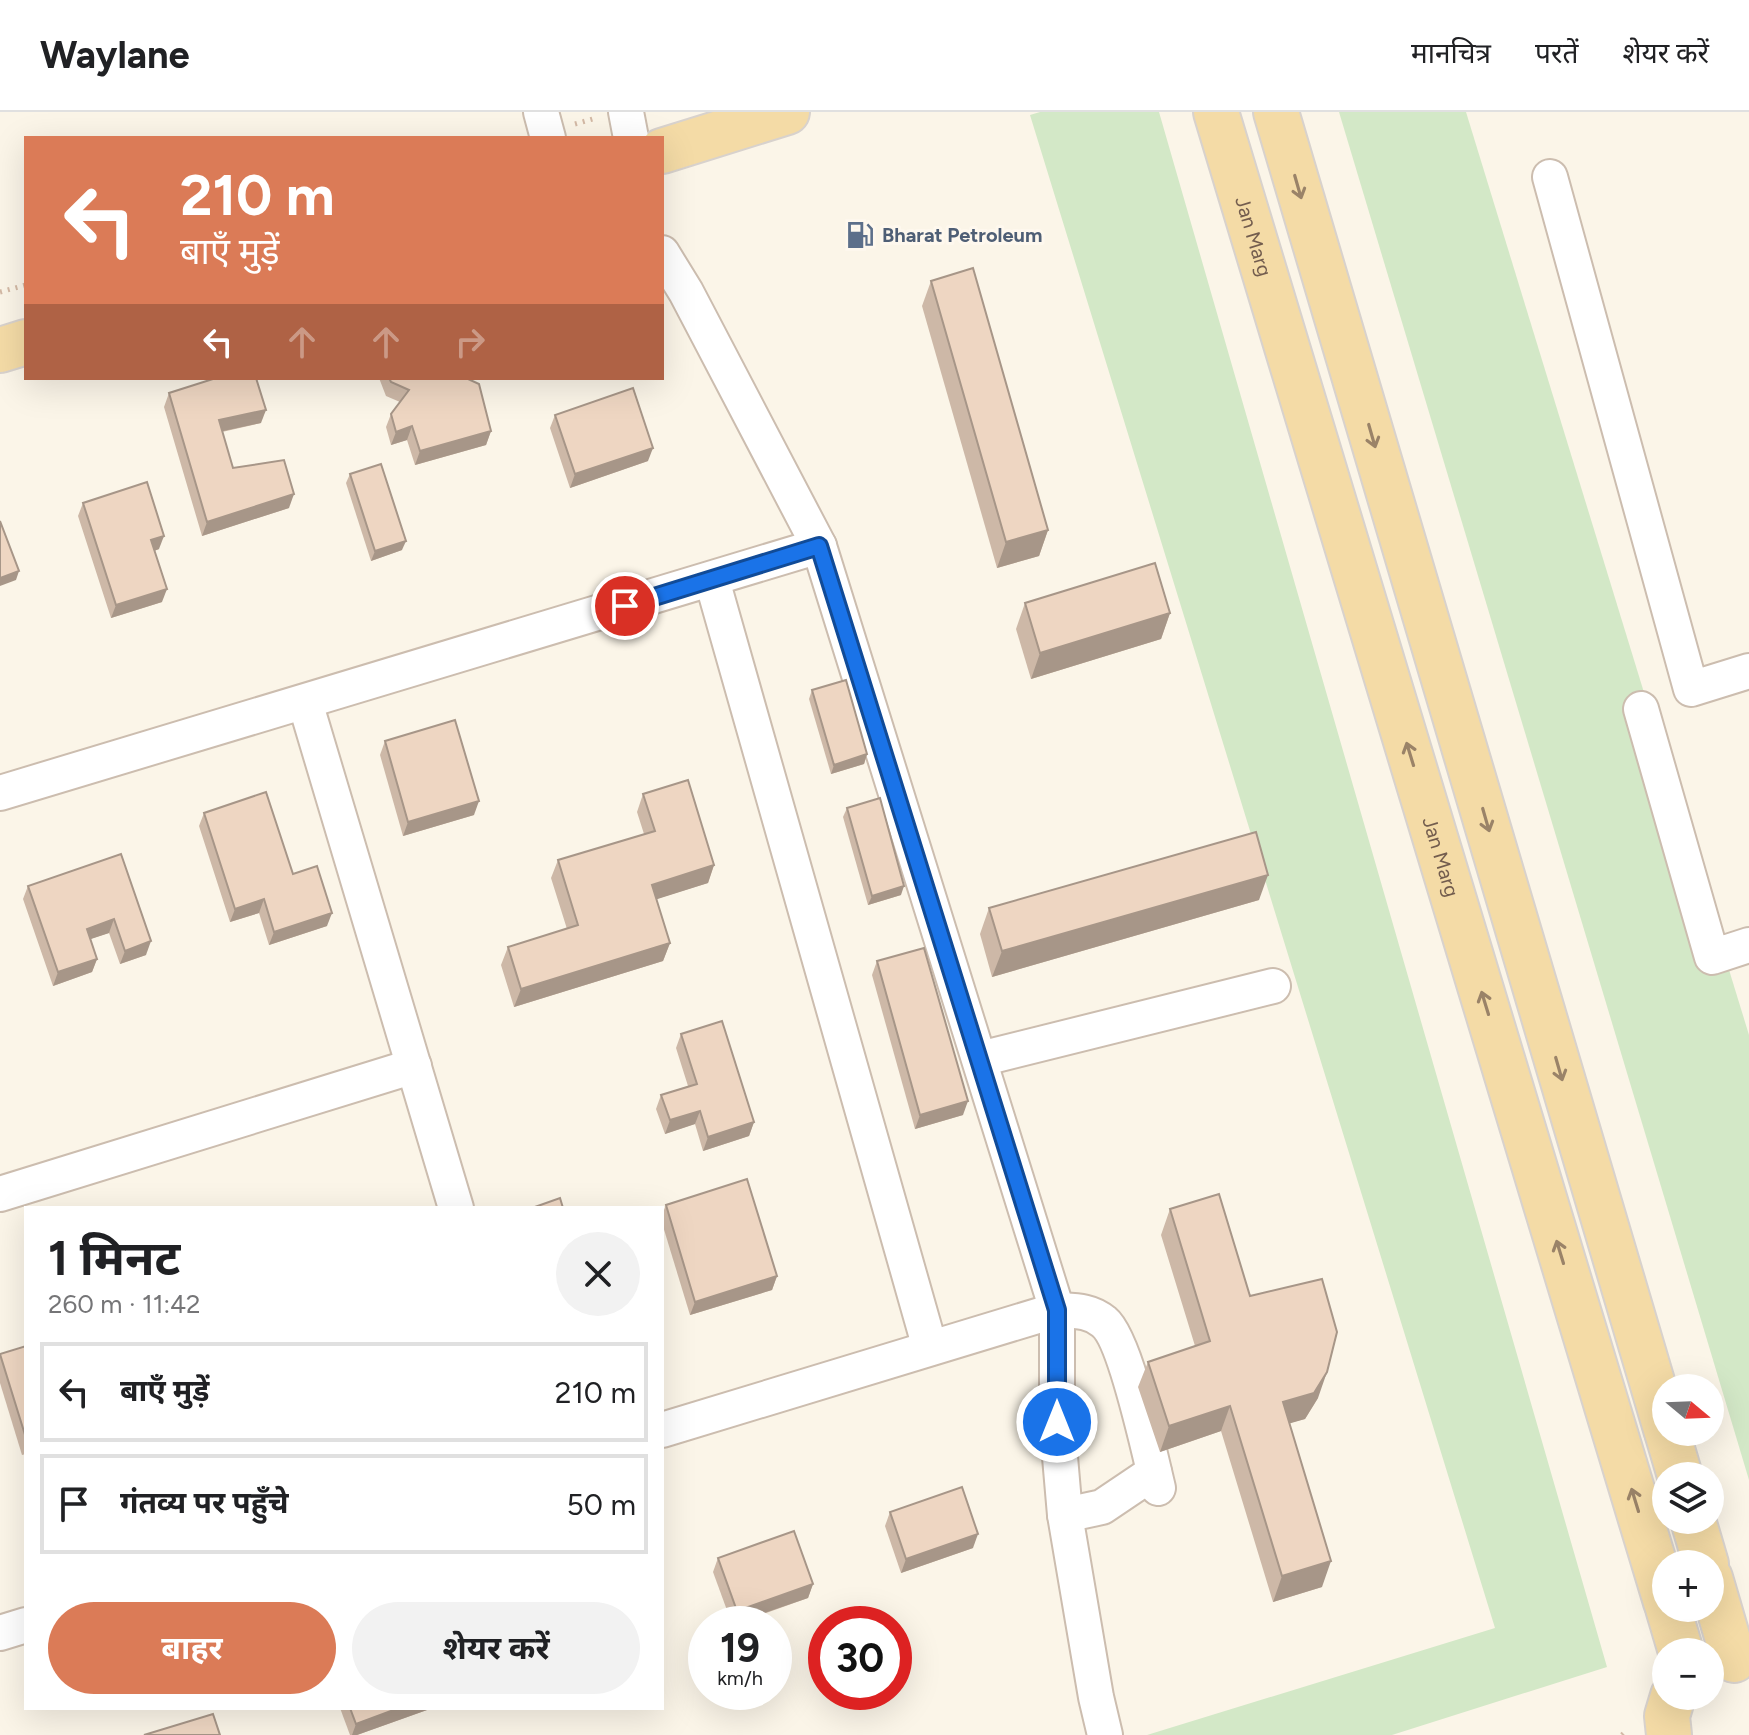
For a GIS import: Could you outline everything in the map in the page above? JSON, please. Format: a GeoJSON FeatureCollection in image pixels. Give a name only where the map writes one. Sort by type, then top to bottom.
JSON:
{"type":"FeatureCollection","features":[{"type":"Feature","properties":{"kind":"main road"},"geometry":{"type":"LineString","coordinates":[[664,150],[787,112]]}},
{"type":"Feature","properties":{"kind":"main road","name":"Jan Marg"},"geometry":{"type":"LineString","coordinates":[[1216,112],[1652,1556]]}},
{"type":"Feature","properties":{"kind":"main road"},"geometry":{"type":"LineString","coordinates":[[1276,112],[1652,1384]]}},
{"type":"Feature","properties":{"kind":"main road"},"geometry":{"type":"LineString","coordinates":[[0,350],[24,343]]}},
{"type":"Feature","properties":{"kind":"main road"},"geometry":{"type":"LineString","coordinates":[[1721,1622],[1731,1662]]}},
{"type":"Feature","properties":{"kind":"main road"},"geometry":{"type":"LineString","coordinates":[[1669,1710],[1669,1735]]}},
{"type":"Feature","properties":{"kind":"street"},"geometry":{"type":"LineString","coordinates":[[541,112],[547,136]]}},
{"type":"Feature","properties":{"kind":"street"},"geometry":{"type":"LineString","coordinates":[[626,112],[631,136]]}},
{"type":"Feature","properties":{"kind":"street"},"geometry":{"type":"LineString","coordinates":[[1550,177],[1691,689]]}},
{"type":"Feature","properties":{"kind":"street"},"geometry":{"type":"LineString","coordinates":[[664,256],[686,292],[819,546],[1057,1310],[1057,1422],[1065,1515],[1105,1735]]}},
{"type":"Feature","properties":{"kind":"street"},"geometry":{"type":"LineString","coordinates":[[0,793],[819,546]]}},
{"type":"Feature","properties":{"kind":"street"},"geometry":{"type":"LineString","coordinates":[[712,580],[930,1348]]}},
{"type":"Feature","properties":{"kind":"street"},"geometry":{"type":"LineString","coordinates":[[1749,671],[1632,712],[1712,957],[1749,945]]}},
{"type":"Feature","properties":{"kind":"street"},"geometry":{"type":"LineString","coordinates":[[305,702],[455,1206]]}},
{"type":"Feature","properties":{"kind":"street"},"geometry":{"type":"LineString","coordinates":[[980,1059],[1273,986]]}},
{"type":"Feature","properties":{"kind":"street"},"geometry":{"type":"LineString","coordinates":[[0,1194],[414,1066]]}},
{"type":"Feature","properties":{"kind":"street"},"geometry":{"type":"LineString","coordinates":[[664,1429],[1057,1310],[1090,1312],[1107,1324],[1124,1359],[1156,1480],[1102,1507],[1065,1515]]}},
{"type":"Feature","properties":{"kind":"street"},"geometry":{"type":"LineString","coordinates":[[0,1633],[24,1626]]}},
{"type":"Feature","properties":{"kind":"path"},"geometry":{"type":"LineString","coordinates":[[0,292],[24,286]]}},
{"type":"Feature","properties":{"kind":"green space"},"geometry":{"type":"Polygon","coordinates":[[[1040,112],[1159,112],[1607,1667],[1392,1735],[1147,1735],[1495,1628],[1030,115],[1040,112]]]}},
{"type":"Feature","properties":{"kind":"green space"},"geometry":{"type":"Polygon","coordinates":[[[1339,112],[1466,112],[1749,1035],[1749,1480],[1724,1397],[1724,1374],[1717,1374],[1339,112]]]}},
{"type":"Feature","properties":{"kind":"building"},"geometry":{"type":"Polygon","coordinates":[[[973,268],[1048,530],[1006,542],[931,281],[973,268]]]}},
{"type":"Feature","properties":{"kind":"building"},"geometry":{"type":"Polygon","coordinates":[[[210,380],[257,380],[266,410],[219,420],[233,468],[284,460],[294,494],[207,522],[169,393],[210,380]]]}},
{"type":"Feature","properties":{"kind":"building"},"geometry":{"type":"Polygon","coordinates":[[[470,380],[479,384],[491,431],[420,451],[412,426],[396,432],[391,414],[409,390],[391,382],[470,380]]]}},
{"type":"Feature","properties":{"kind":"building"},"geometry":{"type":"Polygon","coordinates":[[[633,388],[653,448],[575,474],[555,415],[633,388]]]}},
{"type":"Feature","properties":{"kind":"building"},"geometry":{"type":"Polygon","coordinates":[[[381,464],[406,541],[375,551],[350,474],[381,464]]]}},
{"type":"Feature","properties":{"kind":"building"},"geometry":{"type":"Polygon","coordinates":[[[147,482],[164,536],[151,540],[167,589],[116,605],[83,503],[147,482]]]}},
{"type":"Feature","properties":{"kind":"building"},"geometry":{"type":"Polygon","coordinates":[[[0,521],[19,571],[0,578],[0,521]]]}},
{"type":"Feature","properties":{"kind":"building"},"geometry":{"type":"Polygon","coordinates":[[[1155,563],[1170,613],[1040,653],[1025,603],[1155,563]]]}},
{"type":"Feature","properties":{"kind":"building"},"geometry":{"type":"Polygon","coordinates":[[[846,680],[867,754],[834,765],[812,690],[846,680]]]}},
{"type":"Feature","properties":{"kind":"building"},"geometry":{"type":"Polygon","coordinates":[[[455,720],[479,801],[408,822],[385,741],[455,720]]]}},
{"type":"Feature","properties":{"kind":"building"},"geometry":{"type":"Polygon","coordinates":[[[688,780],[714,865],[652,885],[670,943],[521,989],[508,947],[578,925],[558,860],[655,831],[643,794],[688,780]]]}},
{"type":"Feature","properties":{"kind":"building"},"geometry":{"type":"Polygon","coordinates":[[[266,792],[293,874],[317,866],[332,913],[274,932],[264,899],[235,909],[204,813],[266,792]]]}},
{"type":"Feature","properties":{"kind":"building"},"geometry":{"type":"Polygon","coordinates":[[[880,798],[904,886],[872,896],[847,808],[880,798]]]}},
{"type":"Feature","properties":{"kind":"building"},"geometry":{"type":"Polygon","coordinates":[[[1256,832],[1268,875],[1002,951],[989,908],[1256,832]]]}},
{"type":"Feature","properties":{"kind":"building"},"geometry":{"type":"Polygon","coordinates":[[[121,854],[151,941],[125,951],[114,919],[87,929],[97,959],[58,972],[28,886],[121,854]]]}},
{"type":"Feature","properties":{"kind":"building"},"geometry":{"type":"Polygon","coordinates":[[[924,948],[968,1101],[920,1115],[877,961],[924,948]]]}},
{"type":"Feature","properties":{"kind":"building"},"geometry":{"type":"Polygon","coordinates":[[[722,1021],[754,1122],[708,1137],[700,1111],[670,1120],[661,1095],[697,1084],[681,1034],[722,1021]]]}},
{"type":"Feature","properties":{"kind":"building"},"geometry":{"type":"Polygon","coordinates":[[[747,1179],[777,1276],[695,1302],[666,1205],[747,1179]]]}},
{"type":"Feature","properties":{"kind":"building"},"geometry":{"type":"Polygon","coordinates":[[[1219,1194],[1250,1296],[1322,1279],[1337,1332],[1327,1372],[1314,1393],[1283,1402],[1331,1561],[1282,1576],[1230,1406],[1169,1426],[1148,1362],[1210,1341],[1170,1209],[1219,1194]]]}},
{"type":"Feature","properties":{"kind":"building"},"geometry":{"type":"Polygon","coordinates":[[[560,1198],[562,1206],[538,1206],[560,1198]]]}},
{"type":"Feature","properties":{"kind":"building"},"geometry":{"type":"Polygon","coordinates":[[[24,1347],[24,1432],[0,1354],[24,1347]]]}},
{"type":"Feature","properties":{"kind":"building"},"geometry":{"type":"Polygon","coordinates":[[[962,1487],[978,1534],[906,1559],[890,1512],[962,1487]]]}},
{"type":"Feature","properties":{"kind":"building"},"geometry":{"type":"Polygon","coordinates":[[[794,1531],[813,1584],[751,1606],[735,1606],[718,1558],[794,1531]]]}},
{"type":"Feature","properties":{"kind":"building"},"geometry":{"type":"Polygon","coordinates":[[[351,1710],[394,1710],[356,1724],[351,1710]]]}},
{"type":"Feature","properties":{"kind":"building"},"geometry":{"type":"Polygon","coordinates":[[[213,1714],[220,1735],[144,1735],[213,1714]]]}},
{"type":"Feature","properties":{"kind":"place","name":"Bharat Petroleum"},"geometry":{"type":"Point","coordinates":[860,235]}},
{"type":"Feature","properties":{"kind":"route"},"geometry":{"type":"LineString","coordinates":[[625,606],[819,546],[1057,1310],[1057,1422]]}}]}
